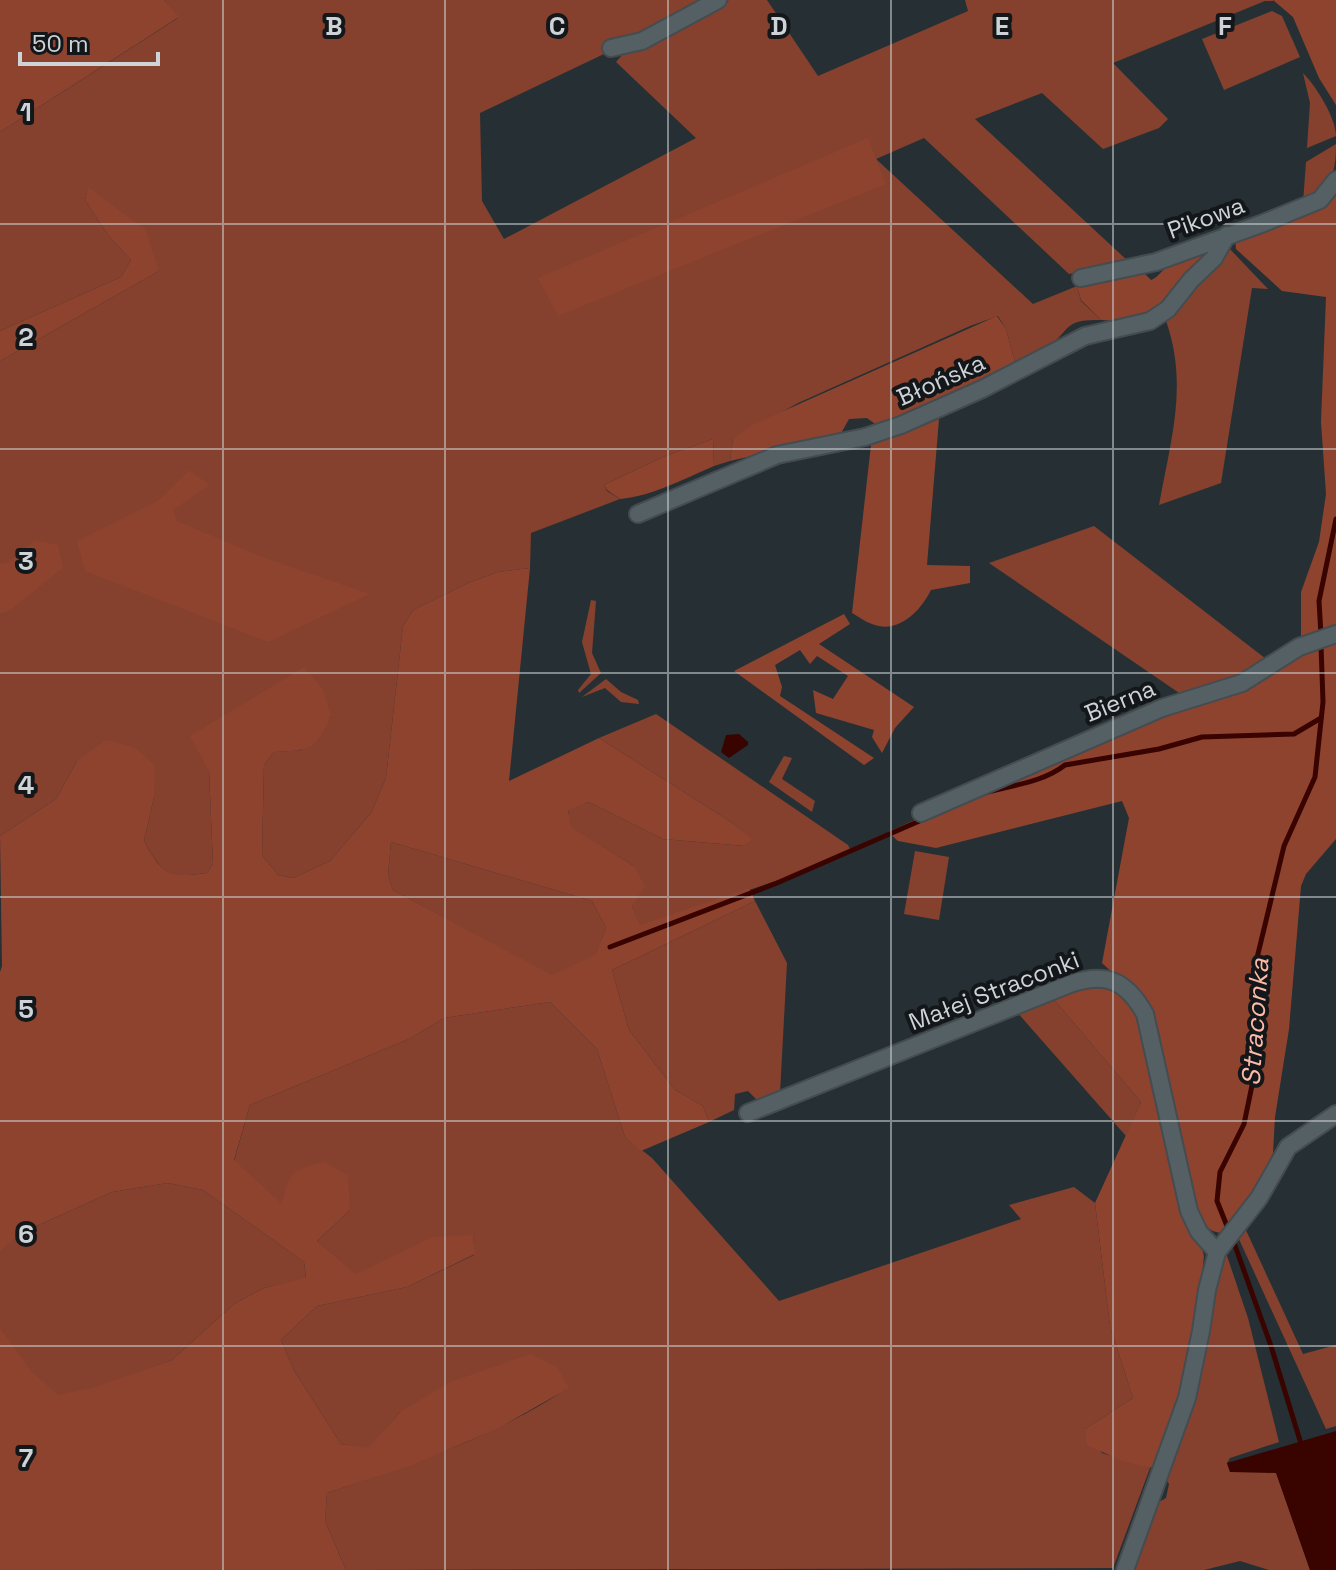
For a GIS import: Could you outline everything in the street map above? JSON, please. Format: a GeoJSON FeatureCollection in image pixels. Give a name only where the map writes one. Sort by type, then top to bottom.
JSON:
{"type":"FeatureCollection","features":[{"type":"Feature","properties":{"kind":"street"},"geometry":{"type":"LineString","coordinates":[[611,48],[642,41],[718,0]]}},
{"type":"Feature","properties":{"kind":"street","name":"Pikowa"},"geometry":{"type":"LineString","coordinates":[[1081,278],[1156,262],[1320,200],[1336,180]]}},
{"type":"Feature","properties":{"kind":"street","name":"Błońska"},"geometry":{"type":"LineString","coordinates":[[638,514],[777,455],[865,437],[901,425],[982,389],[1085,336],[1150,321],[1168,309],[1214,258],[1227,235]]}},
{"type":"Feature","properties":{"kind":"street","name":"Bierna"},"geometry":{"type":"LineString","coordinates":[[921,813],[1162,708],[1242,683],[1299,647],[1336,634]]}},
{"type":"Feature","properties":{"kind":"street","name":"Małej Straconki"},"geometry":{"type":"LineString","coordinates":[[748,1113],[1070,984],[1096,977],[1108,979],[1125,988],[1145,1014],[1189,1211],[1199,1232],[1220,1248]]}},
{"type":"Feature","properties":{"kind":"street"},"geometry":{"type":"LineString","coordinates":[[1125,1570],[1187,1398],[1207,1290],[1220,1248],[1240,1225],[1288,1147],[1336,1114]]}},
{"type":"Feature","properties":{"kind":"shaded area"},"geometry":{"type":"Polygon","coordinates":[[[0,0],[164,0],[179,17],[0,132],[0,0]]]}},
{"type":"Feature","properties":{"kind":"shaded area"},"geometry":{"type":"Polygon","coordinates":[[[164,0],[709,0],[480,113],[482,201],[504,239],[696,138],[616,62],[622,55],[729,0],[767,0],[818,76],[968,11],[965,0],[1273,1],[1265,1],[1113,63],[1168,119],[1159,128],[1103,149],[1042,93],[975,119],[1130,263],[1069,274],[924,138],[876,159],[1033,304],[1077,286],[1081,301],[1101,320],[1071,325],[1043,351],[1016,366],[1006,329],[998,316],[970,326],[798,403],[733,439],[730,461],[714,466],[713,439],[663,457],[604,485],[607,491],[620,499],[531,533],[530,568],[498,572],[413,610],[403,626],[386,778],[371,813],[330,861],[293,878],[278,875],[262,855],[264,765],[274,752],[301,750],[331,717],[209,771],[213,864],[207,873],[183,875],[162,868],[144,841],[154,797],[77,761],[56,799],[0,836],[0,615],[62,568],[0,564],[0,361],[159,271],[88,188],[85,200],[108,235],[131,260],[121,277],[0,331],[0,132],[178,18],[164,0]]]}},
{"type":"Feature","properties":{"kind":"shaded area"},"geometry":{"type":"Polygon","coordinates":[[[1273,0],[1336,0],[1336,105],[1319,78],[1293,17],[1273,0]]]}},
{"type":"Feature","properties":{"kind":"shaded area"},"geometry":{"type":"Polygon","coordinates":[[[1272,11],[1282,16],[1300,57],[1224,90],[1202,39],[1272,11]]]}},
{"type":"Feature","properties":{"kind":"shaded area"},"geometry":{"type":"Polygon","coordinates":[[[1303,73],[1333,120],[1336,136],[1307,148],[1310,103],[1303,73]]]}},
{"type":"Feature","properties":{"kind":"shaded area"},"geometry":{"type":"Polygon","coordinates":[[[868,138],[886,184],[558,316],[538,278],[868,138]]]}},
{"type":"Feature","properties":{"kind":"shaded area"},"geometry":{"type":"Polygon","coordinates":[[[1336,144],[1335,165],[1330,179],[1303,203],[1306,162],[1336,144]]]}},
{"type":"Feature","properties":{"kind":"shaded area"},"geometry":{"type":"Polygon","coordinates":[[[88,187],[145,229],[159,271],[0,361],[0,331],[121,277],[131,260],[108,235],[85,200],[88,187]]]}},
{"type":"Feature","properties":{"kind":"shaded area"},"geometry":{"type":"Polygon","coordinates":[[[1336,188],[1336,628],[1301,639],[1301,592],[1319,542],[1326,494],[1321,422],[1326,297],[1282,291],[1236,249],[1235,237],[1336,188]]]}},
{"type":"Feature","properties":{"kind":"shaded area"},"geometry":{"type":"Polygon","coordinates":[[[1214,247],[1154,314],[1117,321],[1101,320],[1081,300],[1077,286],[1099,278],[1143,272],[1151,280],[1171,264],[1214,247]]]}},
{"type":"Feature","properties":{"kind":"shaded area"},"geometry":{"type":"Polygon","coordinates":[[[1228,247],[1268,289],[1252,288],[1221,483],[1159,505],[1177,389],[1172,342],[1165,318],[1228,247]]]}},
{"type":"Feature","properties":{"kind":"shaded area"},"geometry":{"type":"Polygon","coordinates":[[[997,316],[1006,329],[1016,366],[931,407],[878,426],[867,418],[849,419],[840,435],[730,461],[733,439],[752,425],[997,316]]]}},
{"type":"Feature","properties":{"kind":"shaded area"},"geometry":{"type":"Polygon","coordinates":[[[939,419],[927,565],[970,566],[970,583],[931,590],[922,605],[901,623],[884,627],[872,624],[852,613],[871,445],[939,419]]]}},
{"type":"Feature","properties":{"kind":"shaded area"},"geometry":{"type":"Polygon","coordinates":[[[713,439],[714,466],[680,481],[620,499],[604,485],[663,457],[713,439]]]}},
{"type":"Feature","properties":{"kind":"shaded area"},"geometry":{"type":"Polygon","coordinates":[[[189,470],[210,485],[173,510],[177,521],[262,557],[370,594],[268,642],[85,571],[77,541],[158,501],[189,470]]]}},
{"type":"Feature","properties":{"kind":"shaded area"},"geometry":{"type":"Polygon","coordinates":[[[1094,526],[1270,662],[1257,671],[1185,697],[989,563],[1094,526]]]}},
{"type":"Feature","properties":{"kind":"shaded area"},"geometry":{"type":"Polygon","coordinates":[[[35,540],[58,545],[63,568],[0,615],[0,564],[7,563],[35,540]]]}},
{"type":"Feature","properties":{"kind":"shaded area"},"geometry":{"type":"Polygon","coordinates":[[[530,568],[509,781],[599,738],[731,822],[752,839],[745,846],[663,839],[589,802],[568,810],[571,827],[634,866],[645,886],[632,906],[640,925],[749,888],[755,901],[612,970],[629,1030],[675,1090],[703,1106],[709,1122],[641,1151],[625,1137],[597,1049],[550,1002],[444,1018],[409,1039],[250,1105],[234,1160],[282,1204],[290,1179],[304,1167],[324,1162],[348,1175],[350,1210],[317,1241],[356,1274],[432,1237],[473,1235],[475,1254],[407,1287],[317,1306],[281,1340],[295,1372],[341,1444],[368,1448],[400,1412],[450,1382],[531,1354],[557,1367],[569,1388],[497,1429],[412,1465],[327,1493],[325,1521],[346,1570],[0,1570],[0,1328],[31,1371],[58,1395],[92,1388],[172,1360],[234,1304],[264,1288],[306,1278],[304,1262],[203,1190],[168,1183],[112,1192],[21,1233],[0,1251],[0,836],[56,799],[77,761],[106,740],[134,747],[155,765],[154,797],[144,841],[156,861],[174,874],[207,873],[213,864],[209,771],[190,736],[304,667],[323,690],[331,716],[316,742],[304,749],[274,752],[264,765],[262,855],[278,875],[293,878],[330,861],[371,813],[386,778],[403,626],[413,610],[498,572],[530,568]],[[391,842],[388,875],[393,890],[552,975],[595,955],[606,928],[592,901],[391,842]]]}},
{"type":"Feature","properties":{"kind":"shaded area"},"geometry":{"type":"Polygon","coordinates":[[[591,600],[596,601],[592,653],[601,673],[579,693],[578,690],[591,674],[582,642],[591,600]]]}},
{"type":"Feature","properties":{"kind":"shaded area"},"geometry":{"type":"Polygon","coordinates":[[[844,614],[850,624],[819,644],[914,707],[895,728],[882,753],[872,737],[874,730],[816,713],[813,690],[833,699],[848,676],[817,656],[810,664],[800,650],[775,665],[782,687],[780,696],[874,758],[864,765],[734,671],[844,614]]]}},
{"type":"Feature","properties":{"kind":"shaded area"},"geometry":{"type":"Polygon","coordinates":[[[1336,639],[1336,839],[1306,874],[1301,886],[1289,1029],[1275,1117],[1273,1153],[1257,1187],[1224,1233],[1213,1231],[1205,1225],[1195,1207],[1154,1023],[1102,963],[1129,818],[1122,801],[936,848],[898,841],[888,832],[1336,639]]]}},
{"type":"Feature","properties":{"kind":"shaded area"},"geometry":{"type":"Polygon","coordinates":[[[606,679],[621,692],[638,700],[639,704],[621,702],[605,688],[582,697],[606,679]]]}},
{"type":"Feature","properties":{"kind":"shaded area"},"geometry":{"type":"Polygon","coordinates":[[[656,714],[850,849],[785,878],[640,926],[632,906],[634,866],[570,827],[568,809],[589,802],[663,839],[745,846],[751,839],[731,822],[599,738],[656,714]]]}},
{"type":"Feature","properties":{"kind":"shaded area"},"geometry":{"type":"Polygon","coordinates":[[[739,734],[748,745],[729,758],[721,752],[726,735],[739,734]]]}},
{"type":"Feature","properties":{"kind":"shaded area"},"geometry":{"type":"Polygon","coordinates":[[[784,756],[792,758],[782,779],[815,801],[812,812],[769,782],[784,756]]]}},
{"type":"Feature","properties":{"kind":"shaded area"},"geometry":{"type":"Polygon","coordinates":[[[391,842],[592,901],[606,928],[595,956],[552,976],[393,890],[388,875],[391,842]]]}},
{"type":"Feature","properties":{"kind":"shaded area"},"geometry":{"type":"Polygon","coordinates":[[[915,851],[949,857],[939,920],[904,914],[915,851]]]}},
{"type":"Feature","properties":{"kind":"shaded area"},"geometry":{"type":"Polygon","coordinates":[[[755,901],[787,963],[780,1093],[758,1101],[748,1091],[735,1094],[734,1110],[709,1122],[703,1106],[675,1090],[629,1030],[612,970],[755,901]]]}},
{"type":"Feature","properties":{"kind":"shaded area"},"geometry":{"type":"Polygon","coordinates":[[[1107,984],[1135,1004],[1204,1256],[1199,1304],[1179,1404],[1156,1464],[1150,1468],[1122,1461],[1087,1445],[1085,1429],[1133,1398],[1110,1326],[1095,1203],[1141,1102],[1052,997],[1070,988],[1107,984]]]}},
{"type":"Feature","properties":{"kind":"shaded area"},"geometry":{"type":"Polygon","coordinates":[[[1052,997],[1141,1102],[1126,1136],[1016,1011],[1052,997]]]}},
{"type":"Feature","properties":{"kind":"shaded area"},"geometry":{"type":"Polygon","coordinates":[[[550,1002],[597,1049],[625,1137],[652,1158],[779,1301],[1021,1219],[1009,1205],[1074,1187],[1095,1203],[1110,1326],[1133,1398],[1085,1429],[1102,1453],[1150,1468],[1113,1568],[346,1570],[325,1521],[327,1493],[482,1435],[569,1387],[400,1412],[368,1449],[341,1444],[295,1372],[281,1340],[317,1306],[407,1287],[474,1255],[473,1235],[394,1258],[356,1275],[317,1241],[350,1210],[282,1205],[234,1161],[250,1105],[409,1039],[444,1018],[550,1002]]]}},
{"type":"Feature","properties":{"kind":"shaded area"},"geometry":{"type":"Polygon","coordinates":[[[0,1179],[30,1229],[112,1192],[168,1183],[203,1190],[304,1262],[306,1279],[264,1288],[234,1304],[172,1360],[117,1380],[0,1570],[0,1179]]]}},
{"type":"Feature","properties":{"kind":"shaded area"},"geometry":{"type":"Polygon","coordinates":[[[1245,1228],[1303,1354],[1336,1345],[1336,1426],[1326,1429],[1238,1237],[1245,1228]]]}},
{"type":"Feature","properties":{"kind":"shaded area"},"geometry":{"type":"Polygon","coordinates":[[[1226,1253],[1248,1318],[1279,1442],[1230,1458],[1227,1463],[1230,1472],[1276,1472],[1310,1570],[1269,1570],[1240,1561],[1204,1570],[1134,1570],[1159,1502],[1166,1498],[1169,1484],[1166,1479],[1199,1380],[1219,1264],[1226,1253]]]}},
{"type":"Feature","properties":{"kind":"shaded area"},"geometry":{"type":"Polygon","coordinates":[[[1336,1431],[1336,1570],[1310,1570],[1276,1473],[1230,1472],[1227,1463],[1336,1431]]]}},
{"type":"Feature","properties":{"kind":"waterway","name":"Straconka"},"geometry":{"type":"LineString","coordinates":[[1321,635],[1319,601],[1336,519]]}},
{"type":"Feature","properties":{"kind":"waterway","name":"Straconka"},"geometry":{"type":"LineString","coordinates":[[1229,1231],[1217,1201],[1220,1172],[1244,1124],[1255,1071],[1257,958],[1284,846],[1315,777],[1323,702],[1321,645]]}},
{"type":"Feature","properties":{"kind":"waterway"},"geometry":{"type":"LineString","coordinates":[[984,793],[1036,780],[1065,765],[1159,749],[1202,737],[1294,734],[1321,718]]}},
{"type":"Feature","properties":{"kind":"waterway"},"geometry":{"type":"LineString","coordinates":[[610,947],[777,883],[924,819]]}},
{"type":"Feature","properties":{"kind":"waterway","name":"Straconka"},"geometry":{"type":"LineString","coordinates":[[1233,1240],[1271,1346],[1302,1447]]}}]}
